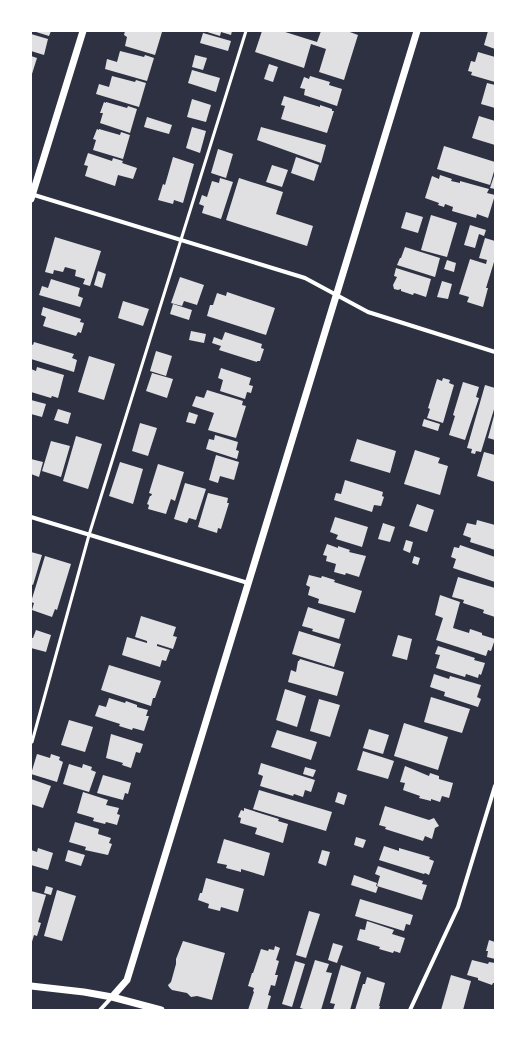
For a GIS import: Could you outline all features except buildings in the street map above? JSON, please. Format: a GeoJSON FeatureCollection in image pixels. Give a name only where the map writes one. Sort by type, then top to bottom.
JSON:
{"type":"FeatureCollection","features":[{"type":"Feature","properties":{"kind":"street"},"geometry":{"type":"LineString","coordinates":[[83,31],[31,196],[305,278],[368,312],[495,352]]}},
{"type":"Feature","properties":{"kind":"street"},"geometry":{"type":"LineString","coordinates":[[100,1010],[127,980],[417,31]]}},
{"type":"Feature","properties":{"kind":"street"},"geometry":{"type":"LineString","coordinates":[[31,517],[248,582]]}},
{"type":"Feature","properties":{"kind":"street"},"geometry":{"type":"LineString","coordinates":[[410,1010],[458,907],[495,786]]}},
{"type":"Feature","properties":{"kind":"street"},"geometry":{"type":"LineString","coordinates":[[31,986],[112,997],[161,1010]]}},
{"type":"Feature","properties":{"kind":"lane"},"geometry":{"type":"LineString","coordinates":[[32,742],[89,535],[246,31]]}}]}
